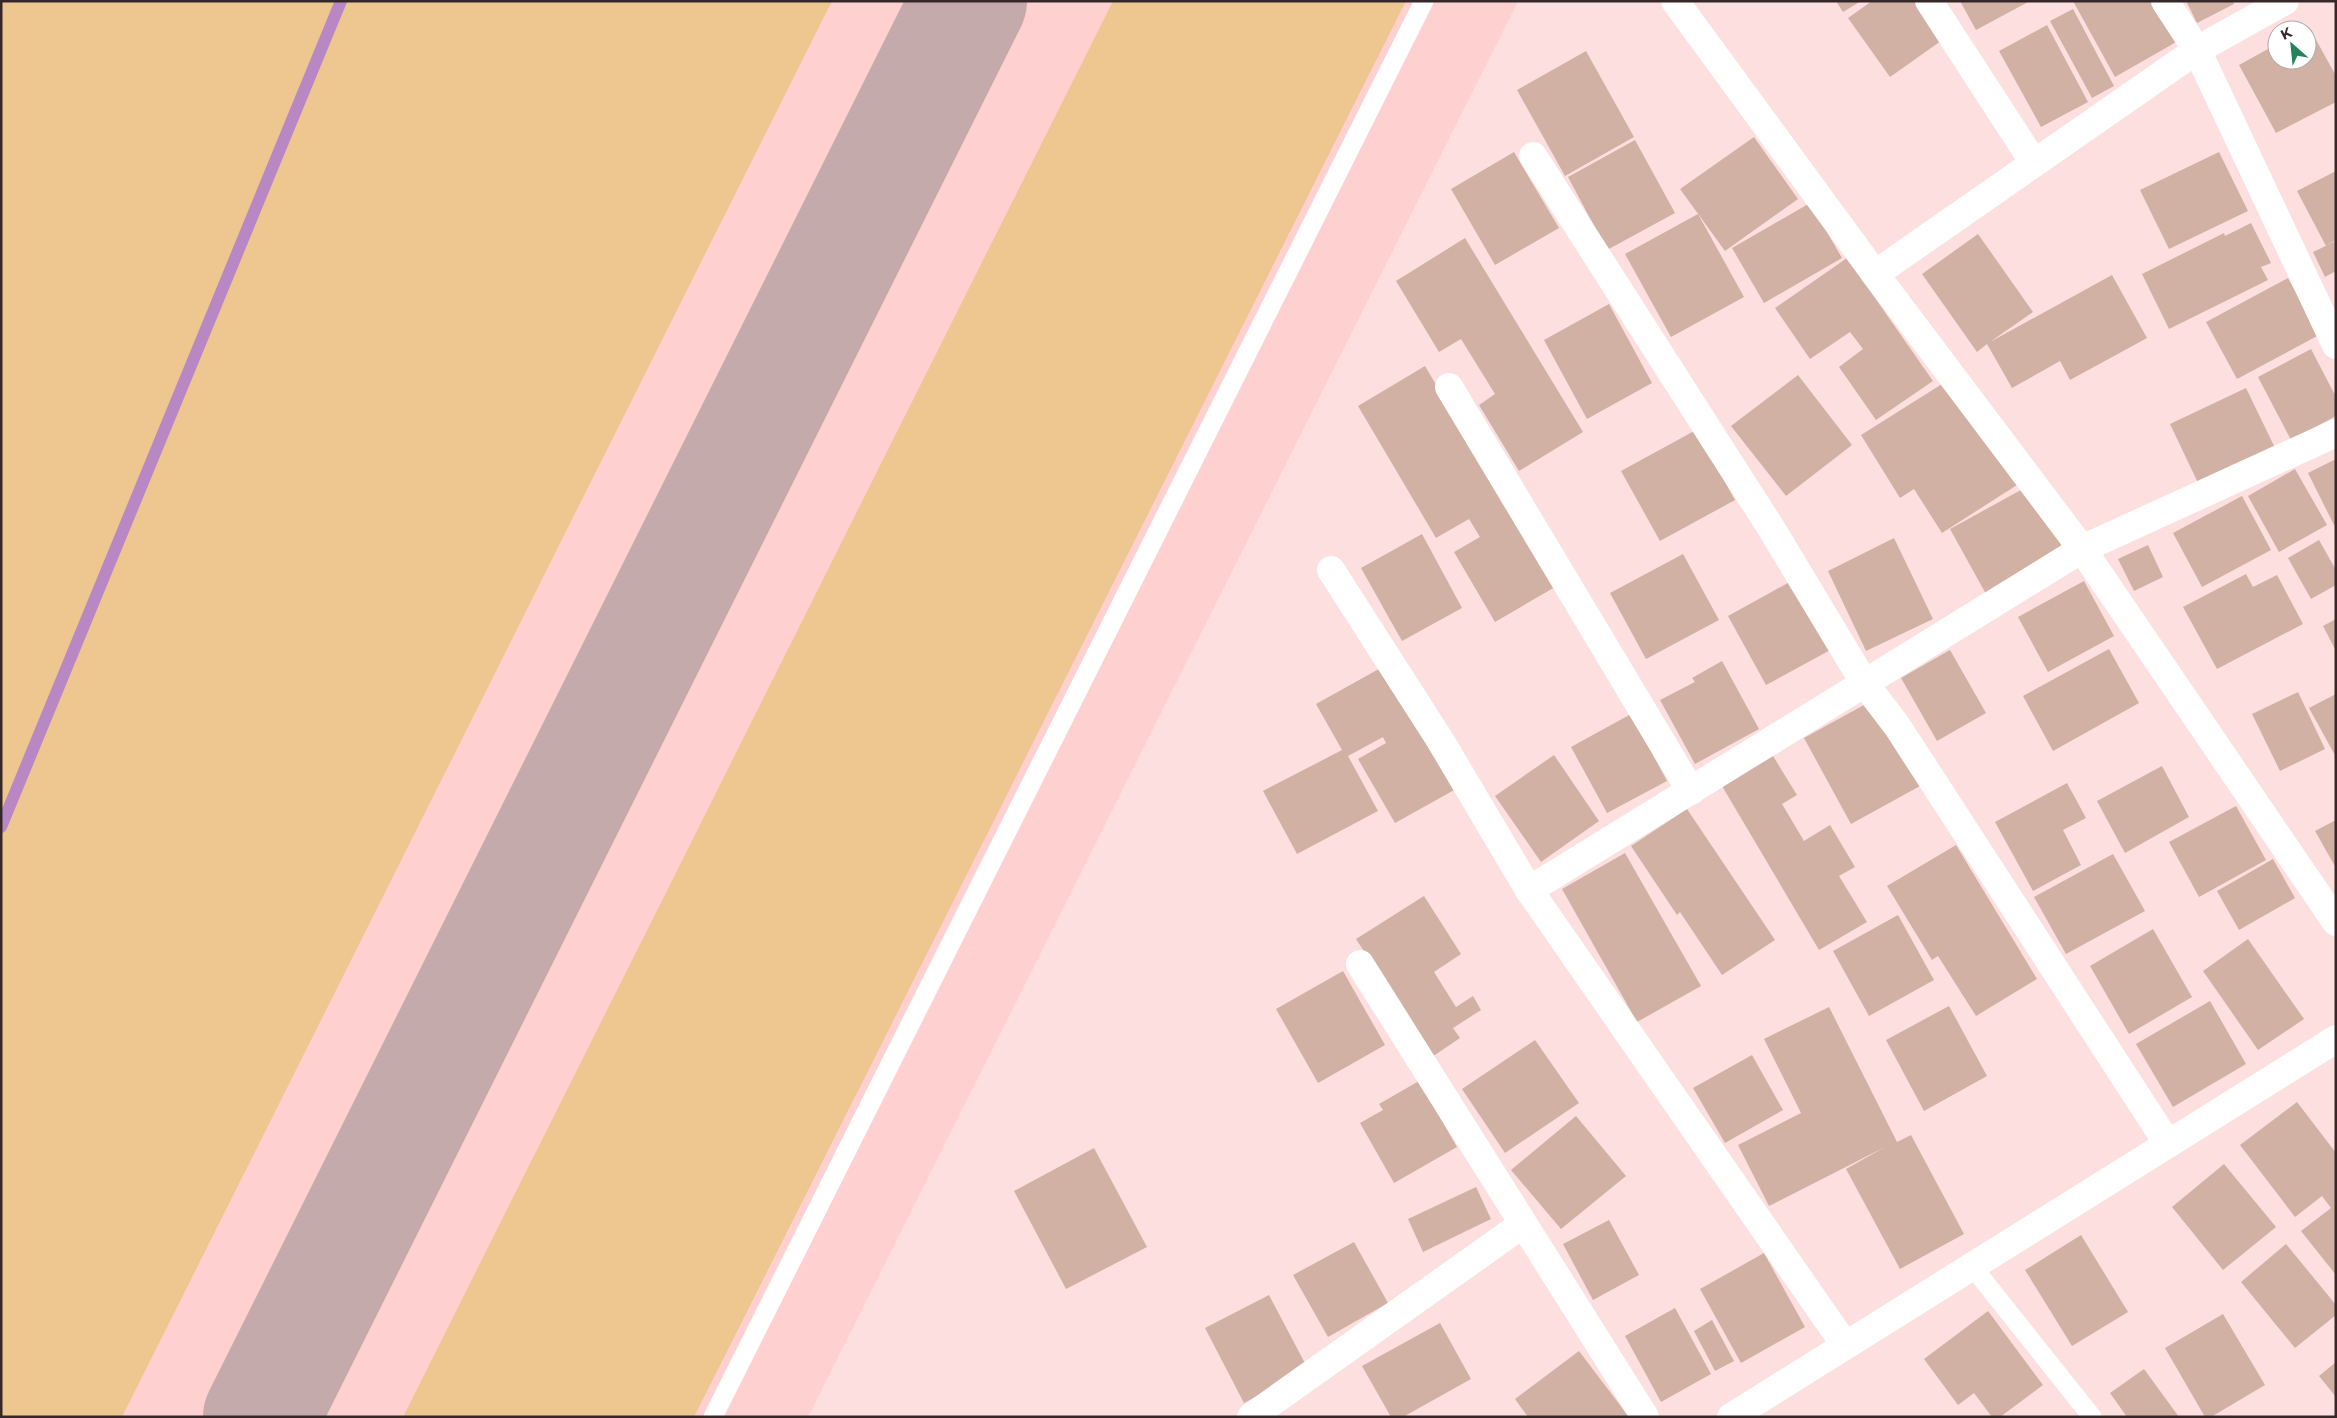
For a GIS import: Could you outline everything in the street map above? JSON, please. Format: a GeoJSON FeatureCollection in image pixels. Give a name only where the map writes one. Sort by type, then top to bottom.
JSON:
{"type":"FeatureCollection","features":[{"type":"Feature","properties":{"kind":"street"},"geometry":{"type":"LineString","coordinates":[[1675,1],[1875,274],[2082,549],[2336,922]]}},
{"type":"Feature","properties":{"kind":"street"},"geometry":{"type":"LineString","coordinates":[[1929,1],[2034,163]]}},
{"type":"Feature","properties":{"kind":"street"},"geometry":{"type":"LineString","coordinates":[[2165,1],[2197,50],[2336,345]]}},
{"type":"Feature","properties":{"kind":"street"},"geometry":{"type":"LineString","coordinates":[[1875,274],[2197,50],[2285,1]]}},
{"type":"Feature","properties":{"kind":"street"},"geometry":{"type":"LineString","coordinates":[[1534,156],[1771,528],[1865,684],[1897,726],[2168,1144]]}},
{"type":"Feature","properties":{"kind":"street"},"geometry":{"type":"LineString","coordinates":[[1449,388],[1691,791]]}},
{"type":"Feature","properties":{"kind":"street"},"geometry":{"type":"LineString","coordinates":[[1529,890],[2082,549],[2336,433]]}},
{"type":"Feature","properties":{"kind":"street"},"geometry":{"type":"LineString","coordinates":[[1331,570],[1440,740],[1529,890],[1845,1346]]}},
{"type":"Feature","properties":{"kind":"street"},"geometry":{"type":"LineString","coordinates":[[1360,964],[1645,1417]]}},
{"type":"Feature","properties":{"kind":"street"},"geometry":{"type":"LineString","coordinates":[[1731,1417],[2336,1039]]}},
{"type":"Feature","properties":{"kind":"street"},"geometry":{"type":"LineString","coordinates":[[1251,1417],[1524,1224]]}},
{"type":"Feature","properties":{"kind":"lane"},"geometry":{"type":"LineString","coordinates":[[712,1417],[1424,1]]}},
{"type":"Feature","properties":{"kind":"lane"},"geometry":{"type":"LineString","coordinates":[[1972,1266],[2092,1417]]}},
{"type":"Feature","properties":{"kind":"shaded area"},"geometry":{"type":"Polygon","coordinates":[[[1,1],[1518,1],[808,1417],[1,1417],[1,1]]]}},
{"type":"Feature","properties":{"kind":"shaded area"},"geometry":{"type":"Polygon","coordinates":[[[1,1],[832,1],[122,1417],[1,1417],[1,1]]]}},
{"type":"Feature","properties":{"kind":"shaded area"},"geometry":{"type":"Polygon","coordinates":[[[1113,1],[1406,1],[694,1417],[403,1417],[1113,1]]]}},
{"type":"Feature","properties":{"kind":"building"},"geometry":{"type":"Polygon","coordinates":[[[1836,1],[1861,1],[1843,12],[1836,1]]]}},
{"type":"Feature","properties":{"kind":"building"},"geometry":{"type":"Polygon","coordinates":[[[1872,1],[1923,1],[1948,36],[1890,77],[1848,18],[1872,1]]]}},
{"type":"Feature","properties":{"kind":"building"},"geometry":{"type":"Polygon","coordinates":[[[1960,1],[2030,1],[1976,30],[1960,1]]]}},
{"type":"Feature","properties":{"kind":"building"},"geometry":{"type":"Polygon","coordinates":[[[2073,1],[2156,1],[2178,41],[2115,77],[2073,1]]]}},
{"type":"Feature","properties":{"kind":"building"},"geometry":{"type":"Polygon","coordinates":[[[2186,1],[2233,1],[2234,4],[2197,23],[2186,1]]]}},
{"type":"Feature","properties":{"kind":"building"},"geometry":{"type":"Polygon","coordinates":[[[2073,9],[2114,86],[2092,98],[2050,21],[2073,9]]]}},
{"type":"Feature","properties":{"kind":"building"},"geometry":{"type":"Polygon","coordinates":[[[2047,25],[2088,102],[2041,127],[1999,51],[2047,25]]]}},
{"type":"Feature","properties":{"kind":"building"},"geometry":{"type":"Polygon","coordinates":[[[2317,42],[2336,76],[2336,102],[2276,133],[2239,65],[2267,50],[2267,70],[2317,70],[2317,42]]]}},
{"type":"Feature","properties":{"kind":"building"},"geometry":{"type":"Polygon","coordinates":[[[1586,51],[1634,137],[1565,176],[1517,90],[1586,51]]]}},
{"type":"Feature","properties":{"kind":"building"},"geometry":{"type":"Polygon","coordinates":[[[1754,137],[1798,199],[1725,251],[1680,189],[1754,137]]]}},
{"type":"Feature","properties":{"kind":"building"},"geometry":{"type":"Polygon","coordinates":[[[1635,140],[1675,213],[1607,250],[1568,177],[1635,140]]]}},
{"type":"Feature","properties":{"kind":"building"},"geometry":{"type":"Polygon","coordinates":[[[1514,152],[1559,228],[1495,265],[1451,189],[1514,152]]]}},
{"type":"Feature","properties":{"kind":"building"},"geometry":{"type":"Polygon","coordinates":[[[2219,152],[2248,211],[2169,249],[2140,190],[2219,152]]]}},
{"type":"Feature","properties":{"kind":"building"},"geometry":{"type":"Polygon","coordinates":[[[2336,171],[2336,240],[2326,246],[2297,191],[2336,171]]]}},
{"type":"Feature","properties":{"kind":"building"},"geometry":{"type":"Polygon","coordinates":[[[1810,203],[1842,258],[1764,303],[1732,248],[1810,203]]]}},
{"type":"Feature","properties":{"kind":"building"},"geometry":{"type":"Polygon","coordinates":[[[1698,214],[1744,297],[1671,337],[1625,254],[1698,214]]]}},
{"type":"Feature","properties":{"kind":"building"},"geometry":{"type":"Polygon","coordinates":[[[2251,223],[2271,263],[2261,267],[2268,280],[2169,329],[2142,274],[2224,233],[2225,236],[2251,223]]]}},
{"type":"Feature","properties":{"kind":"building"},"geometry":{"type":"Polygon","coordinates":[[[1978,234],[2033,312],[1990,342],[2112,275],[2147,338],[2070,380],[2060,361],[2012,388],[1987,344],[1977,352],[1922,274],[1978,234]]]}},
{"type":"Feature","properties":{"kind":"building"},"geometry":{"type":"Polygon","coordinates":[[[1465,238],[1583,432],[1519,471],[1479,405],[1495,394],[1461,339],[1439,352],[1396,281],[1465,238]]]}},
{"type":"Feature","properties":{"kind":"building"},"geometry":{"type":"Polygon","coordinates":[[[2336,241],[2336,271],[2325,277],[2313,252],[2336,241]]]}},
{"type":"Feature","properties":{"kind":"building"},"geometry":{"type":"Polygon","coordinates":[[[1847,258],[1933,381],[1876,420],[1839,367],[1863,349],[1850,332],[1810,359],[1775,308],[1847,258]]]}},
{"type":"Feature","properties":{"kind":"building"},"geometry":{"type":"Polygon","coordinates":[[[2288,278],[2319,335],[2237,379],[2206,322],[2288,278]]]}},
{"type":"Feature","properties":{"kind":"building"},"geometry":{"type":"Polygon","coordinates":[[[1609,304],[1652,383],[1587,419],[1544,340],[1609,304]]]}},
{"type":"Feature","properties":{"kind":"building"},"geometry":{"type":"Polygon","coordinates":[[[2311,349],[2336,397],[2336,416],[2291,440],[2258,377],[2311,349]]]}},
{"type":"Feature","properties":{"kind":"building"},"geometry":{"type":"Polygon","coordinates":[[[1425,366],[1555,587],[1495,622],[1454,552],[1480,537],[1469,519],[1436,538],[1358,406],[1425,366]]]}},
{"type":"Feature","properties":{"kind":"building"},"geometry":{"type":"Polygon","coordinates":[[[1798,375],[1852,445],[1786,496],[1731,426],[1798,375]]]}},
{"type":"Feature","properties":{"kind":"building"},"geometry":{"type":"Polygon","coordinates":[[[1950,379],[2017,485],[1942,533],[1914,489],[1900,498],[1861,435],[1950,379]]]}},
{"type":"Feature","properties":{"kind":"building"},"geometry":{"type":"Polygon","coordinates":[[[2246,388],[2276,450],[2200,487],[2170,424],[2246,388]]]}},
{"type":"Feature","properties":{"kind":"building"},"geometry":{"type":"Polygon","coordinates":[[[1696,430],[1735,500],[1660,541],[1621,471],[1696,430]]]}},
{"type":"Feature","properties":{"kind":"building"},"geometry":{"type":"Polygon","coordinates":[[[2336,459],[2336,524],[2334,525],[2308,473],[2336,459]]]}},
{"type":"Feature","properties":{"kind":"building"},"geometry":{"type":"Polygon","coordinates":[[[2295,469],[2327,525],[2279,552],[2248,496],[2295,469]]]}},
{"type":"Feature","properties":{"kind":"building"},"geometry":{"type":"Polygon","coordinates":[[[2030,485],[2066,550],[1986,594],[1950,529],[2030,485]]]}},
{"type":"Feature","properties":{"kind":"building"},"geometry":{"type":"Polygon","coordinates":[[[2242,496],[2271,550],[2202,587],[2173,533],[2242,496]]]}},
{"type":"Feature","properties":{"kind":"building"},"geometry":{"type":"Polygon","coordinates":[[[1422,534],[1462,608],[1402,641],[1361,568],[1422,534]]]}},
{"type":"Feature","properties":{"kind":"building"},"geometry":{"type":"Polygon","coordinates":[[[1894,538],[1933,619],[1866,651],[1828,571],[1894,538]]]}},
{"type":"Feature","properties":{"kind":"building"},"geometry":{"type":"Polygon","coordinates":[[[2319,540],[2336,570],[2336,585],[2311,599],[2288,558],[2319,540]]]}},
{"type":"Feature","properties":{"kind":"building"},"geometry":{"type":"Polygon","coordinates":[[[2148,545],[2163,577],[2134,591],[2118,559],[2148,545]]]}},
{"type":"Feature","properties":{"kind":"building"},"geometry":{"type":"Polygon","coordinates":[[[1683,554],[1719,620],[1646,659],[1610,593],[1683,554]]]}},
{"type":"Feature","properties":{"kind":"building"},"geometry":{"type":"Polygon","coordinates":[[[2246,574],[2253,587],[2277,575],[2303,624],[2217,669],[2183,607],[2246,574]]]}},
{"type":"Feature","properties":{"kind":"building"},"geometry":{"type":"Polygon","coordinates":[[[1795,579],[1834,648],[1766,685],[1728,616],[1795,579]]]}},
{"type":"Feature","properties":{"kind":"building"},"geometry":{"type":"Polygon","coordinates":[[[2084,581],[2114,636],[2048,672],[2018,617],[2084,581]]]}},
{"type":"Feature","properties":{"kind":"building"},"geometry":{"type":"Polygon","coordinates":[[[2336,619],[2336,651],[2323,626],[2336,619]]]}},
{"type":"Feature","properties":{"kind":"building"},"geometry":{"type":"Polygon","coordinates":[[[2109,649],[2139,703],[2053,751],[2023,696],[2109,649]]]}},
{"type":"Feature","properties":{"kind":"building"},"geometry":{"type":"Polygon","coordinates":[[[1950,650],[1986,713],[1937,741],[1901,678],[1950,650]]]}},
{"type":"Feature","properties":{"kind":"building"},"geometry":{"type":"Polygon","coordinates":[[[1722,661],[1759,729],[1695,764],[1660,700],[1695,682],[1692,678],[1722,661]]]}},
{"type":"Feature","properties":{"kind":"building"},"geometry":{"type":"Polygon","coordinates":[[[1386,665],[1456,789],[1395,823],[1358,759],[1386,743],[1383,737],[1348,756],[1378,811],[1297,854],[1263,791],[1342,750],[1316,704],[1386,665]]]}},
{"type":"Feature","properties":{"kind":"building"},"geometry":{"type":"Polygon","coordinates":[[[2298,692],[2325,749],[2280,771],[2252,714],[2298,692]]]}},
{"type":"Feature","properties":{"kind":"building"},"geometry":{"type":"Polygon","coordinates":[[[2336,694],[2336,757],[2309,708],[2336,694]]]}},
{"type":"Feature","properties":{"kind":"building"},"geometry":{"type":"Polygon","coordinates":[[[1873,700],[1920,786],[1851,824],[1804,738],[1873,700]]]}},
{"type":"Feature","properties":{"kind":"building"},"geometry":{"type":"Polygon","coordinates":[[[1631,714],[1667,781],[1607,813],[1571,747],[1631,714]]]}},
{"type":"Feature","properties":{"kind":"building"},"geometry":{"type":"Polygon","coordinates":[[[1554,755],[1599,821],[1541,862],[1495,796],[1554,755]]]}},
{"type":"Feature","properties":{"kind":"building"},"geometry":{"type":"Polygon","coordinates":[[[1773,756],[1797,795],[1782,804],[1804,841],[1830,825],[1855,867],[1839,876],[1867,922],[1819,950],[1722,786],[1773,756]]]}},
{"type":"Feature","properties":{"kind":"building"},"geometry":{"type":"Polygon","coordinates":[[[2162,766],[2189,817],[2125,853],[2097,801],[2162,766]]]}},
{"type":"Feature","properties":{"kind":"building"},"geometry":{"type":"Polygon","coordinates":[[[2067,783],[2086,818],[2063,830],[2081,865],[2033,891],[1995,822],[2067,783]]]}},
{"type":"Feature","properties":{"kind":"building"},"geometry":{"type":"Polygon","coordinates":[[[2236,806],[2266,860],[2199,897],[2169,842],[2236,806]]]}},
{"type":"Feature","properties":{"kind":"building"},"geometry":{"type":"Polygon","coordinates":[[[1687,809],[1775,940],[1722,975],[1680,912],[1677,915],[1631,846],[1687,809]]]}},
{"type":"Feature","properties":{"kind":"building"},"geometry":{"type":"Polygon","coordinates":[[[2336,820],[2336,868],[2315,831],[2336,820]]]}},
{"type":"Feature","properties":{"kind":"building"},"geometry":{"type":"Polygon","coordinates":[[[1956,845],[2037,979],[1976,1016],[1938,956],[1932,960],[1887,886],[1956,845]]]}},
{"type":"Feature","properties":{"kind":"building"},"geometry":{"type":"Polygon","coordinates":[[[1625,853],[1701,986],[1637,1022],[1562,889],[1625,853]]]}},
{"type":"Feature","properties":{"kind":"building"},"geometry":{"type":"Polygon","coordinates":[[[2113,854],[2145,911],[2066,954],[2034,897],[2113,854]]]}},
{"type":"Feature","properties":{"kind":"building"},"geometry":{"type":"Polygon","coordinates":[[[2273,859],[2295,898],[2239,930],[2217,891],[2273,859]]]}},
{"type":"Feature","properties":{"kind":"building"},"geometry":{"type":"Polygon","coordinates":[[[1424,896],[1461,954],[1434,972],[1456,1007],[1473,996],[1481,1010],[1453,1028],[1460,1038],[1432,1057],[1356,939],[1424,896]]]}},
{"type":"Feature","properties":{"kind":"building"},"geometry":{"type":"Polygon","coordinates":[[[1898,915],[1934,980],[1869,1016],[1833,951],[1898,915]]]}},
{"type":"Feature","properties":{"kind":"building"},"geometry":{"type":"Polygon","coordinates":[[[2153,929],[2192,997],[2129,1034],[2090,966],[2153,929]]]}},
{"type":"Feature","properties":{"kind":"building"},"geometry":{"type":"Polygon","coordinates":[[[2248,939],[2304,1019],[2258,1050],[2203,971],[2248,939]]]}},
{"type":"Feature","properties":{"kind":"building"},"geometry":{"type":"Polygon","coordinates":[[[1343,971],[1385,1045],[1318,1083],[1276,1009],[1343,971]]]}},
{"type":"Feature","properties":{"kind":"building"},"geometry":{"type":"Polygon","coordinates":[[[2210,1001],[2246,1064],[2173,1107],[2136,1044],[2210,1001]]]}},
{"type":"Feature","properties":{"kind":"building"},"geometry":{"type":"Polygon","coordinates":[[[1949,1006],[1987,1076],[1924,1111],[1886,1040],[1949,1006]]]}},
{"type":"Feature","properties":{"kind":"building"},"geometry":{"type":"Polygon","coordinates":[[[1829,1007],[1897,1142],[1911,1135],[1964,1234],[1900,1269],[1846,1169],[1885,1147],[1769,1206],[1738,1145],[1801,1113],[1764,1039],[1829,1007]]]}},
{"type":"Feature","properties":{"kind":"building"},"geometry":{"type":"Polygon","coordinates":[[[1535,1040],[1579,1103],[1505,1153],[1462,1089],[1535,1040]]]}},
{"type":"Feature","properties":{"kind":"building"},"geometry":{"type":"Polygon","coordinates":[[[1752,1055],[1783,1110],[1725,1143],[1693,1088],[1752,1055]]]}},
{"type":"Feature","properties":{"kind":"building"},"geometry":{"type":"Polygon","coordinates":[[[1419,1081],[1457,1147],[1394,1183],[1360,1123],[1383,1110],[1379,1104],[1419,1081]]]}},
{"type":"Feature","properties":{"kind":"building"},"geometry":{"type":"Polygon","coordinates":[[[2297,1102],[2336,1153],[2336,1275],[2301,1231],[2331,1208],[2322,1196],[2295,1217],[2240,1145],[2297,1102]]]}},
{"type":"Feature","properties":{"kind":"building"},"geometry":{"type":"Polygon","coordinates":[[[1576,1116],[1626,1176],[1561,1229],[1511,1170],[1576,1116]]]}},
{"type":"Feature","properties":{"kind":"building"},"geometry":{"type":"Polygon","coordinates":[[[1094,1148],[1147,1247],[1066,1289],[1014,1191],[1094,1148]]]}},
{"type":"Feature","properties":{"kind":"building"},"geometry":{"type":"Polygon","coordinates":[[[2224,1164],[2276,1227],[2223,1270],[2172,1207],[2224,1164]]]}},
{"type":"Feature","properties":{"kind":"building"},"geometry":{"type":"Polygon","coordinates":[[[1476,1187],[1491,1219],[1423,1252],[1408,1219],[1476,1187]]]}},
{"type":"Feature","properties":{"kind":"building"},"geometry":{"type":"Polygon","coordinates":[[[1609,1220],[1639,1275],[1593,1300],[1563,1244],[1609,1220]]]}},
{"type":"Feature","properties":{"kind":"building"},"geometry":{"type":"Polygon","coordinates":[[[2081,1235],[2128,1312],[2072,1346],[2025,1270],[2081,1235]]]}},
{"type":"Feature","properties":{"kind":"building"},"geometry":{"type":"Polygon","coordinates":[[[1354,1242],[1388,1303],[1328,1337],[1293,1275],[1354,1242]]]}},
{"type":"Feature","properties":{"kind":"building"},"geometry":{"type":"Polygon","coordinates":[[[2286,1244],[2336,1305],[2336,1315],[2295,1348],[2241,1282],[2286,1244]]]}},
{"type":"Feature","properties":{"kind":"building"},"geometry":{"type":"Polygon","coordinates":[[[1764,1253],[1805,1327],[1741,1363],[1700,1289],[1764,1253]]]}},
{"type":"Feature","properties":{"kind":"building"},"geometry":{"type":"Polygon","coordinates":[[[1269,1295],[1308,1369],[1244,1403],[1205,1328],[1269,1295]]]}},
{"type":"Feature","properties":{"kind":"building"},"geometry":{"type":"Polygon","coordinates":[[[1675,1308],[1711,1374],[1661,1402],[1625,1336],[1675,1308]]]}},
{"type":"Feature","properties":{"kind":"building"},"geometry":{"type":"Polygon","coordinates":[[[1988,1311],[2043,1385],[2000,1417],[1992,1417],[1974,1393],[1958,1405],[1924,1359],[1988,1311]]]}},
{"type":"Feature","properties":{"kind":"building"},"geometry":{"type":"Polygon","coordinates":[[[2223,1314],[2265,1385],[2211,1417],[2205,1417],[2165,1348],[2223,1314]]]}},
{"type":"Feature","properties":{"kind":"building"},"geometry":{"type":"Polygon","coordinates":[[[1712,1320],[1734,1361],[1715,1371],[1694,1331],[1712,1320]]]}},
{"type":"Feature","properties":{"kind":"building"},"geometry":{"type":"Polygon","coordinates":[[[1440,1323],[1471,1379],[1403,1417],[1391,1417],[1362,1366],[1440,1323]]]}},
{"type":"Feature","properties":{"kind":"building"},"geometry":{"type":"Polygon","coordinates":[[[1579,1351],[1629,1417],[1528,1417],[1515,1399],[1579,1351]]]}},
{"type":"Feature","properties":{"kind":"building"},"geometry":{"type":"Polygon","coordinates":[[[2336,1362],[2336,1397],[2319,1376],[2336,1362]]]}},
{"type":"Feature","properties":{"kind":"building"},"geometry":{"type":"Polygon","coordinates":[[[2144,1369],[2179,1417],[2127,1417],[2110,1393],[2144,1369]]]}},
{"type":"Feature","properties":{"kind":"waterway"},"geometry":{"type":"LineString","coordinates":[[1,827],[341,1]]}},
{"type":"Feature","properties":{"kind":"taxiway"},"geometry":{"type":"LineString","coordinates":[[261,1417],[969,1]]}}]}
